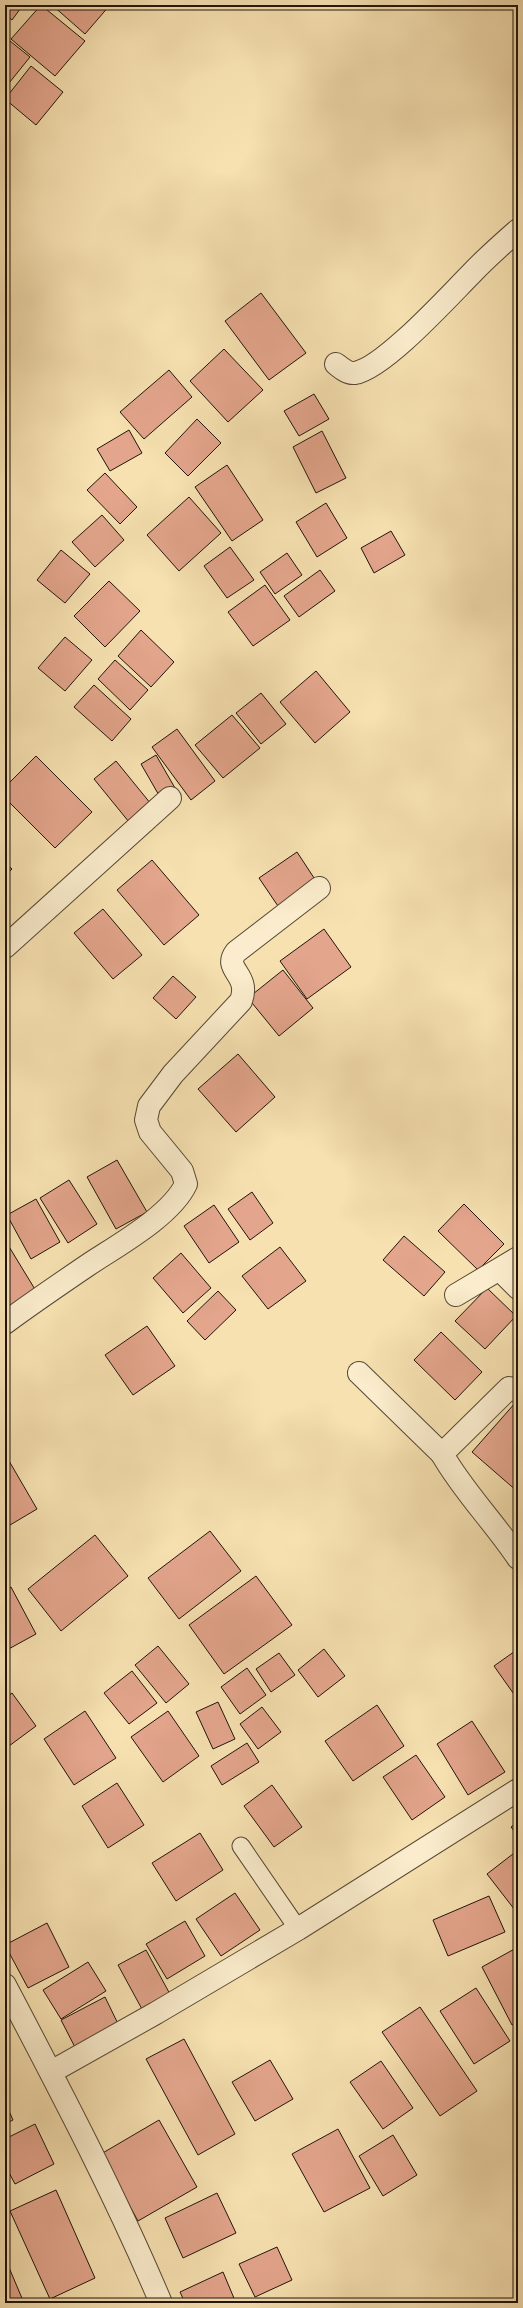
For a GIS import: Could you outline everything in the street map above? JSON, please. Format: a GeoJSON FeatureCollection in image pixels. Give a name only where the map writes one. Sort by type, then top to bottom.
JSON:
{"type":"FeatureCollection","features":[{"type":"Feature","properties":{"kind":"street"},"geometry":{"type":"LineString","coordinates":[[336,364],[345,371],[354,373],[372,364],[427,319],[472,273],[518,230]]}},
{"type":"Feature","properties":{"kind":"street"},"geometry":{"type":"LineString","coordinates":[[5,947],[170,798]]}},
{"type":"Feature","properties":{"kind":"street"},"geometry":{"type":"LineString","coordinates":[[5,1324],[49,1291],[142,1229],[170,1208],[180,1197],[186,1184],[182,1171],[150,1132],[146,1120],[149,1106],[174,1074],[241,1001],[245,991],[242,981],[232,964],[232,958],[236,952],[319,888]]}},
{"type":"Feature","properties":{"kind":"street"},"geometry":{"type":"LineString","coordinates":[[456,1295],[509,1264],[518,1288]]}},
{"type":"Feature","properties":{"kind":"street"},"geometry":{"type":"LineString","coordinates":[[359,1373],[442,1454],[451,1470],[503,1536],[518,1558]]}},
{"type":"Feature","properties":{"kind":"street"},"geometry":{"type":"LineString","coordinates":[[442,1454],[509,1388],[518,1391]]}},
{"type":"Feature","properties":{"kind":"street"},"geometry":{"type":"LineString","coordinates":[[51,2072],[156,2013],[298,1929],[518,1790]]}},
{"type":"Feature","properties":{"kind":"street"},"geometry":{"type":"LineString","coordinates":[[5,1985],[51,2072],[136,2246],[161,2303]]}},
{"type":"Feature","properties":{"kind":"lane"},"geometry":{"type":"LineString","coordinates":[[241,1846],[298,1929]]}},
{"type":"Feature","properties":{"kind":"building"},"geometry":{"type":"Polygon","coordinates":[[[5,5],[23,5],[12,20],[5,14],[5,5]]]}},
{"type":"Feature","properties":{"kind":"building"},"geometry":{"type":"Polygon","coordinates":[[[41,5],[85,41],[55,76],[11,39],[41,5]]]}},
{"type":"Feature","properties":{"kind":"building"},"geometry":{"type":"Polygon","coordinates":[[[52,5],[110,5],[85,34],[52,5]]]}},
{"type":"Feature","properties":{"kind":"building"},"geometry":{"type":"Polygon","coordinates":[[[5,37],[30,57],[5,88],[5,37]]]}},
{"type":"Feature","properties":{"kind":"building"},"geometry":{"type":"Polygon","coordinates":[[[31,66],[63,92],[36,125],[5,99],[31,66]]]}},
{"type":"Feature","properties":{"kind":"building"},"geometry":{"type":"Polygon","coordinates":[[[261,293],[306,353],[269,380],[225,321],[261,293]]]}},
{"type":"Feature","properties":{"kind":"building"},"geometry":{"type":"Polygon","coordinates":[[[224,349],[263,390],[228,422],[190,381],[224,349]]]}},
{"type":"Feature","properties":{"kind":"building"},"geometry":{"type":"Polygon","coordinates":[[[169,370],[192,397],[144,439],[120,412],[169,370]]]}},
{"type":"Feature","properties":{"kind":"building"},"geometry":{"type":"Polygon","coordinates":[[[314,394],[329,419],[299,436],[284,411],[314,394]]]}},
{"type":"Feature","properties":{"kind":"building"},"geometry":{"type":"Polygon","coordinates":[[[197,419],[221,443],[188,476],[165,453],[197,419]]]}},
{"type":"Feature","properties":{"kind":"building"},"geometry":{"type":"Polygon","coordinates":[[[129,430],[142,453],[110,471],[97,449],[129,430]]]}},
{"type":"Feature","properties":{"kind":"building"},"geometry":{"type":"Polygon","coordinates":[[[322,431],[346,478],[316,493],[293,447],[322,431]]]}},
{"type":"Feature","properties":{"kind":"building"},"geometry":{"type":"Polygon","coordinates":[[[227,465],[263,520],[232,541],[195,487],[227,465]]]}},
{"type":"Feature","properties":{"kind":"building"},"geometry":{"type":"Polygon","coordinates":[[[105,473],[137,507],[120,524],[87,490],[105,473]]]}},
{"type":"Feature","properties":{"kind":"building"},"geometry":{"type":"Polygon","coordinates":[[[189,497],[221,533],[179,571],[147,535],[189,497]]]}},
{"type":"Feature","properties":{"kind":"building"},"geometry":{"type":"Polygon","coordinates":[[[326,503],[347,538],[317,557],[296,522],[326,503]]]}},
{"type":"Feature","properties":{"kind":"building"},"geometry":{"type":"Polygon","coordinates":[[[102,515],[124,540],[95,567],[72,542],[102,515]]]}},
{"type":"Feature","properties":{"kind":"building"},"geometry":{"type":"Polygon","coordinates":[[[391,531],[405,555],[374,573],[361,548],[391,531]]]}},
{"type":"Feature","properties":{"kind":"building"},"geometry":{"type":"Polygon","coordinates":[[[230,547],[254,580],[227,598],[204,566],[230,547]]]}},
{"type":"Feature","properties":{"kind":"building"},"geometry":{"type":"Polygon","coordinates":[[[61,550],[90,574],[65,603],[37,580],[61,550]]]}},
{"type":"Feature","properties":{"kind":"building"},"geometry":{"type":"Polygon","coordinates":[[[287,553],[302,575],[275,594],[260,572],[287,553]]]}},
{"type":"Feature","properties":{"kind":"building"},"geometry":{"type":"Polygon","coordinates":[[[320,570],[335,591],[299,617],[284,596],[320,570]]]}},
{"type":"Feature","properties":{"kind":"building"},"geometry":{"type":"Polygon","coordinates":[[[109,581],[140,611],[105,647],[74,616],[109,581]]]}},
{"type":"Feature","properties":{"kind":"building"},"geometry":{"type":"Polygon","coordinates":[[[265,585],[290,620],[253,646],[228,612],[265,585]]]}},
{"type":"Feature","properties":{"kind":"building"},"geometry":{"type":"Polygon","coordinates":[[[141,630],[174,662],[151,687],[118,656],[141,630]]]}},
{"type":"Feature","properties":{"kind":"building"},"geometry":{"type":"Polygon","coordinates":[[[65,637],[92,660],[65,691],[38,668],[65,637]]]}},
{"type":"Feature","properties":{"kind":"building"},"geometry":{"type":"Polygon","coordinates":[[[115,660],[148,690],[130,710],[98,679],[115,660]]]}},
{"type":"Feature","properties":{"kind":"building"},"geometry":{"type":"Polygon","coordinates":[[[316,671],[350,712],[315,743],[280,702],[316,671]]]}},
{"type":"Feature","properties":{"kind":"building"},"geometry":{"type":"Polygon","coordinates":[[[94,685],[131,719],[112,741],[74,707],[94,685]]]}},
{"type":"Feature","properties":{"kind":"building"},"geometry":{"type":"Polygon","coordinates":[[[261,693],[286,724],[261,744],[236,713],[261,693]]]}},
{"type":"Feature","properties":{"kind":"building"},"geometry":{"type":"Polygon","coordinates":[[[232,715],[260,748],[223,778],[195,745],[232,715]]]}},
{"type":"Feature","properties":{"kind":"building"},"geometry":{"type":"Polygon","coordinates":[[[177,729],[215,781],[191,800],[152,747],[177,729]]]}},
{"type":"Feature","properties":{"kind":"building"},"geometry":{"type":"Polygon","coordinates":[[[156,755],[175,788],[160,797],[141,764],[156,755]]]}},
{"type":"Feature","properties":{"kind":"building"},"geometry":{"type":"Polygon","coordinates":[[[36,756],[92,812],[55,848],[5,798],[5,787],[36,756]]]}},
{"type":"Feature","properties":{"kind":"building"},"geometry":{"type":"Polygon","coordinates":[[[116,761],[151,804],[129,822],[94,779],[116,761]]]}},
{"type":"Feature","properties":{"kind":"building"},"geometry":{"type":"Polygon","coordinates":[[[297,852],[318,884],[280,909],[259,878],[297,852]]]}},
{"type":"Feature","properties":{"kind":"building"},"geometry":{"type":"Polygon","coordinates":[[[152,860],[199,915],[164,945],[117,890],[152,860]]]}},
{"type":"Feature","properties":{"kind":"building"},"geometry":{"type":"Polygon","coordinates":[[[5,862],[12,869],[5,876],[5,862]]]}},
{"type":"Feature","properties":{"kind":"building"},"geometry":{"type":"Polygon","coordinates":[[[103,909],[142,955],[113,979],[74,933],[103,909]]]}},
{"type":"Feature","properties":{"kind":"building"},"geometry":{"type":"Polygon","coordinates":[[[324,929],[351,967],[307,999],[280,961],[324,929]]]}},
{"type":"Feature","properties":{"kind":"building"},"geometry":{"type":"Polygon","coordinates":[[[283,970],[313,1008],[279,1036],[248,998],[283,970]]]}},
{"type":"Feature","properties":{"kind":"building"},"geometry":{"type":"Polygon","coordinates":[[[173,976],[196,997],[176,1019],[153,998],[173,976]]]}},
{"type":"Feature","properties":{"kind":"building"},"geometry":{"type":"Polygon","coordinates":[[[238,1054],[275,1097],[236,1132],[198,1089],[238,1054]]]}},
{"type":"Feature","properties":{"kind":"building"},"geometry":{"type":"Polygon","coordinates":[[[117,1160],[147,1212],[116,1229],[87,1177],[117,1160]]]}},
{"type":"Feature","properties":{"kind":"building"},"geometry":{"type":"Polygon","coordinates":[[[69,1180],[97,1224],[68,1243],[40,1198],[69,1180]]]}},
{"type":"Feature","properties":{"kind":"building"},"geometry":{"type":"Polygon","coordinates":[[[252,1192],[273,1223],[250,1240],[228,1209],[252,1192]]]}},
{"type":"Feature","properties":{"kind":"building"},"geometry":{"type":"Polygon","coordinates":[[[36,1199],[60,1242],[31,1259],[7,1215],[36,1199]]]}},
{"type":"Feature","properties":{"kind":"building"},"geometry":{"type":"Polygon","coordinates":[[[464,1204],[504,1244],[478,1270],[438,1231],[464,1204]]]}},
{"type":"Feature","properties":{"kind":"building"},"geometry":{"type":"Polygon","coordinates":[[[214,1205],[239,1242],[209,1263],[184,1226],[214,1205]]]}},
{"type":"Feature","properties":{"kind":"building"},"geometry":{"type":"Polygon","coordinates":[[[404,1236],[445,1272],[424,1296],[383,1260],[404,1236]]]}},
{"type":"Feature","properties":{"kind":"building"},"geometry":{"type":"Polygon","coordinates":[[[5,1240],[36,1291],[8,1307],[5,1302],[5,1240]]]}},
{"type":"Feature","properties":{"kind":"building"},"geometry":{"type":"Polygon","coordinates":[[[280,1247],[306,1281],[268,1309],[242,1276],[280,1247]]]}},
{"type":"Feature","properties":{"kind":"building"},"geometry":{"type":"Polygon","coordinates":[[[181,1253],[211,1288],[183,1313],[153,1278],[181,1253]]]}},
{"type":"Feature","properties":{"kind":"building"},"geometry":{"type":"Polygon","coordinates":[[[487,1288],[516,1316],[485,1349],[455,1321],[487,1288]]]}},
{"type":"Feature","properties":{"kind":"building"},"geometry":{"type":"Polygon","coordinates":[[[218,1291],[236,1310],[205,1340],[187,1321],[218,1291]]]}},
{"type":"Feature","properties":{"kind":"building"},"geometry":{"type":"Polygon","coordinates":[[[147,1326],[175,1366],[133,1395],[105,1355],[147,1326]]]}},
{"type":"Feature","properties":{"kind":"building"},"geometry":{"type":"Polygon","coordinates":[[[441,1332],[482,1372],[455,1400],[414,1360],[441,1332]]]}},
{"type":"Feature","properties":{"kind":"building"},"geometry":{"type":"Polygon","coordinates":[[[516,1402],[518,1404],[518,1492],[472,1452],[516,1402]]]}},
{"type":"Feature","properties":{"kind":"building"},"geometry":{"type":"Polygon","coordinates":[[[5,1454],[37,1509],[5,1528],[5,1454]]]}},
{"type":"Feature","properties":{"kind":"building"},"geometry":{"type":"Polygon","coordinates":[[[210,1531],[241,1571],[179,1619],[148,1578],[210,1531]]]}},
{"type":"Feature","properties":{"kind":"building"},"geometry":{"type":"Polygon","coordinates":[[[95,1535],[128,1576],[61,1631],[28,1589],[95,1535]]]}},
{"type":"Feature","properties":{"kind":"building"},"geometry":{"type":"Polygon","coordinates":[[[256,1576],[292,1625],[224,1674],[189,1625],[256,1576]]]}},
{"type":"Feature","properties":{"kind":"building"},"geometry":{"type":"Polygon","coordinates":[[[11,1587],[36,1634],[5,1651],[5,1590],[11,1587]]]}},
{"type":"Feature","properties":{"kind":"building"},"geometry":{"type":"Polygon","coordinates":[[[158,1646],[189,1684],[166,1703],[135,1665],[158,1646]]]}},
{"type":"Feature","properties":{"kind":"building"},"geometry":{"type":"Polygon","coordinates":[[[324,1649],[345,1676],[318,1697],[298,1670],[324,1649]]]}},
{"type":"Feature","properties":{"kind":"building"},"geometry":{"type":"Polygon","coordinates":[[[518,1649],[518,1700],[494,1666],[518,1649]]]}},
{"type":"Feature","properties":{"kind":"building"},"geometry":{"type":"Polygon","coordinates":[[[279,1653],[295,1675],[271,1692],[256,1669],[279,1653]]]}},
{"type":"Feature","properties":{"kind":"building"},"geometry":{"type":"Polygon","coordinates":[[[247,1668],[266,1695],[240,1714],[221,1687],[247,1668]]]}},
{"type":"Feature","properties":{"kind":"building"},"geometry":{"type":"Polygon","coordinates":[[[132,1671],[157,1703],[129,1724],[104,1693],[132,1671]]]}},
{"type":"Feature","properties":{"kind":"building"},"geometry":{"type":"Polygon","coordinates":[[[12,1693],[36,1726],[5,1749],[5,1698],[12,1693]]]}},
{"type":"Feature","properties":{"kind":"building"},"geometry":{"type":"Polygon","coordinates":[[[218,1702],[235,1739],[213,1749],[196,1712],[218,1702]]]}},
{"type":"Feature","properties":{"kind":"building"},"geometry":{"type":"Polygon","coordinates":[[[377,1705],[404,1746],[353,1781],[325,1741],[377,1705]]]}},
{"type":"Feature","properties":{"kind":"building"},"geometry":{"type":"Polygon","coordinates":[[[262,1707],[281,1732],[258,1749],[240,1724],[262,1707]]]}},
{"type":"Feature","properties":{"kind":"building"},"geometry":{"type":"Polygon","coordinates":[[[85,1711],[116,1758],[74,1785],[44,1739],[85,1711]]]}},
{"type":"Feature","properties":{"kind":"building"},"geometry":{"type":"Polygon","coordinates":[[[168,1711],[199,1756],[163,1782],[131,1737],[168,1711]]]}},
{"type":"Feature","properties":{"kind":"building"},"geometry":{"type":"Polygon","coordinates":[[[472,1721],[505,1772],[468,1795],[437,1744],[472,1721]]]}},
{"type":"Feature","properties":{"kind":"building"},"geometry":{"type":"Polygon","coordinates":[[[247,1743],[259,1762],[222,1785],[211,1766],[247,1743]]]}},
{"type":"Feature","properties":{"kind":"building"},"geometry":{"type":"Polygon","coordinates":[[[416,1755],[445,1797],[412,1820],[383,1777],[416,1755]]]}},
{"type":"Feature","properties":{"kind":"building"},"geometry":{"type":"Polygon","coordinates":[[[117,1783],[144,1825],[108,1848],[82,1806],[117,1783]]]}},
{"type":"Feature","properties":{"kind":"building"},"geometry":{"type":"Polygon","coordinates":[[[272,1785],[302,1827],[274,1847],[244,1806],[272,1785]]]}},
{"type":"Feature","properties":{"kind":"building"},"geometry":{"type":"Polygon","coordinates":[[[518,1822],[518,1836],[511,1827],[518,1822]]]}},
{"type":"Feature","properties":{"kind":"building"},"geometry":{"type":"Polygon","coordinates":[[[200,1833],[223,1870],[176,1901],[152,1863],[200,1833]]]}},
{"type":"Feature","properties":{"kind":"building"},"geometry":{"type":"Polygon","coordinates":[[[518,1850],[518,1914],[487,1874],[518,1850]]]}},
{"type":"Feature","properties":{"kind":"building"},"geometry":{"type":"Polygon","coordinates":[[[235,1893],[260,1930],[221,1956],[196,1919],[235,1893]]]}},
{"type":"Feature","properties":{"kind":"building"},"geometry":{"type":"Polygon","coordinates":[[[489,1896],[505,1932],[448,1956],[433,1920],[489,1896]]]}},
{"type":"Feature","properties":{"kind":"building"},"geometry":{"type":"Polygon","coordinates":[[[185,1921],[205,1956],[167,1979],[146,1944],[185,1921]]]}},
{"type":"Feature","properties":{"kind":"building"},"geometry":{"type":"Polygon","coordinates":[[[47,1923],[69,1967],[28,1988],[5,1945],[47,1923]]]}},
{"type":"Feature","properties":{"kind":"building"},"geometry":{"type":"Polygon","coordinates":[[[518,1947],[518,2022],[512,2025],[482,1967],[518,1947]]]}},
{"type":"Feature","properties":{"kind":"building"},"geometry":{"type":"Polygon","coordinates":[[[146,1950],[171,1996],[143,2011],[118,1965],[146,1950]]]}},
{"type":"Feature","properties":{"kind":"building"},"geometry":{"type":"Polygon","coordinates":[[[88,1962],[106,1991],[61,2019],[43,1990],[88,1962]]]}},
{"type":"Feature","properties":{"kind":"building"},"geometry":{"type":"Polygon","coordinates":[[[476,1988],[510,2041],[474,2064],[440,2011],[476,1988]]]}},
{"type":"Feature","properties":{"kind":"building"},"geometry":{"type":"Polygon","coordinates":[[[105,1997],[122,2032],[79,2055],[61,2020],[105,1997]]]}},
{"type":"Feature","properties":{"kind":"building"},"geometry":{"type":"Polygon","coordinates":[[[420,2007],[477,2091],[440,2116],[382,2032],[420,2007]]]}},
{"type":"Feature","properties":{"kind":"building"},"geometry":{"type":"Polygon","coordinates":[[[184,2039],[235,2134],[198,2155],[146,2059],[184,2039]]]}},
{"type":"Feature","properties":{"kind":"building"},"geometry":{"type":"Polygon","coordinates":[[[270,2060],[293,2099],[255,2121],[232,2082],[270,2060]]]}},
{"type":"Feature","properties":{"kind":"building"},"geometry":{"type":"Polygon","coordinates":[[[381,2061],[413,2108],[383,2129],[350,2082],[381,2061]]]}},
{"type":"Feature","properties":{"kind":"building"},"geometry":{"type":"Polygon","coordinates":[[[5,2102],[13,2120],[5,2124],[5,2102]]]}},
{"type":"Feature","properties":{"kind":"building"},"geometry":{"type":"Polygon","coordinates":[[[159,2120],[197,2187],[138,2221],[101,2154],[159,2120]]]}},
{"type":"Feature","properties":{"kind":"building"},"geometry":{"type":"Polygon","coordinates":[[[35,2124],[54,2164],[15,2184],[5,2165],[5,2139],[35,2124]]]}},
{"type":"Feature","properties":{"kind":"building"},"geometry":{"type":"Polygon","coordinates":[[[338,2129],[370,2188],[324,2212],[292,2154],[338,2129]]]}},
{"type":"Feature","properties":{"kind":"building"},"geometry":{"type":"Polygon","coordinates":[[[393,2135],[417,2175],[383,2196],[359,2156],[393,2135]]]}},
{"type":"Feature","properties":{"kind":"building"},"geometry":{"type":"Polygon","coordinates":[[[56,2190],[95,2278],[50,2299],[10,2211],[56,2190]]]}},
{"type":"Feature","properties":{"kind":"building"},"geometry":{"type":"Polygon","coordinates":[[[217,2193],[236,2233],[183,2258],[165,2218],[217,2193]]]}},
{"type":"Feature","properties":{"kind":"building"},"geometry":{"type":"Polygon","coordinates":[[[277,2247],[292,2280],[255,2297],[239,2264],[277,2247]]]}},
{"type":"Feature","properties":{"kind":"building"},"geometry":{"type":"Polygon","coordinates":[[[5,2258],[24,2303],[5,2303],[5,2258]]]}},
{"type":"Feature","properties":{"kind":"building"},"geometry":{"type":"Polygon","coordinates":[[[223,2272],[236,2303],[185,2303],[180,2292],[223,2272]]]}}]}
